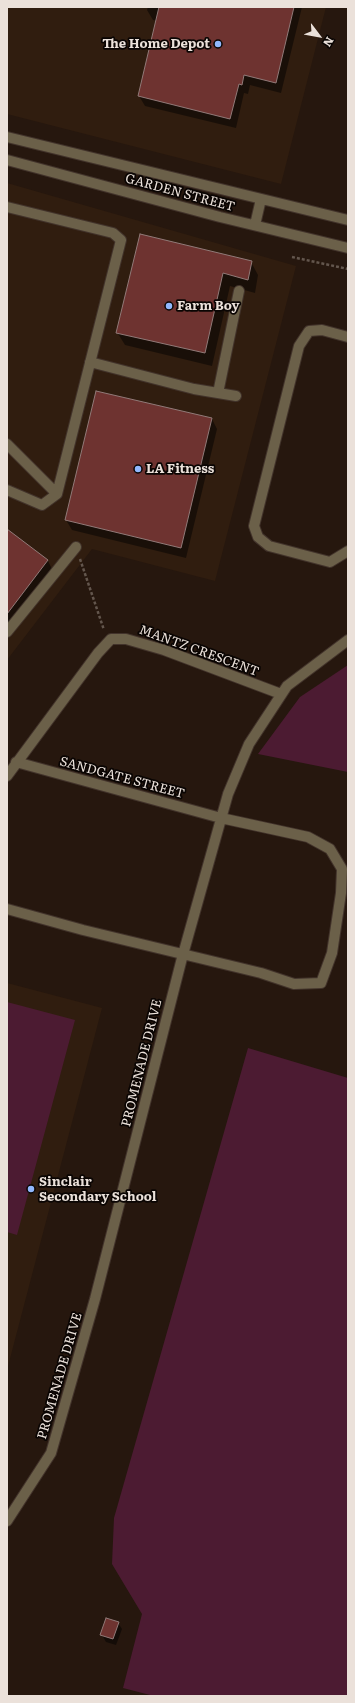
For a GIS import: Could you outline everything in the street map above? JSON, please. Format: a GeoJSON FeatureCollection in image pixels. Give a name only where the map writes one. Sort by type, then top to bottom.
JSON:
{"type":"FeatureCollection","features":[{"type":"Feature","properties":{"kind":"street","name":"GARDEN STREET"},"geometry":{"type":"LineString","coordinates":[[7,137],[348,219]]}},
{"type":"Feature","properties":{"kind":"street","name":"GARDEN STREET"},"geometry":{"type":"LineString","coordinates":[[7,160],[348,248]]}},
{"type":"Feature","properties":{"kind":"street"},"geometry":{"type":"LineString","coordinates":[[255,225],[261,199]]}},
{"type":"Feature","properties":{"kind":"street"},"geometry":{"type":"LineString","coordinates":[[7,207],[113,233],[121,240],[57,494],[42,505],[7,490]]}},
{"type":"Feature","properties":{"kind":"street"},"geometry":{"type":"LineString","coordinates":[[218,393],[239,291]]}},
{"type":"Feature","properties":{"kind":"street"},"geometry":{"type":"LineString","coordinates":[[348,337],[322,330],[309,331],[299,346],[254,526],[258,537],[269,546],[330,562],[348,551]]}},
{"type":"Feature","properties":{"kind":"street"},"geometry":{"type":"LineString","coordinates":[[90,362],[194,389],[236,396]]}},
{"type":"Feature","properties":{"kind":"street"},"geometry":{"type":"LineString","coordinates":[[7,444],[57,494]]}},
{"type":"Feature","properties":{"kind":"street"},"geometry":{"type":"LineString","coordinates":[[7,632],[76,547]]}},
{"type":"Feature","properties":{"kind":"street","name":"MANTZ CRESCENT"},"geometry":{"type":"LineString","coordinates":[[108,642],[111,640],[126,639],[164,650],[282,694]]}},
{"type":"Feature","properties":{"kind":"street","name":"PROMENADE DRIVE"},"geometry":{"type":"LineString","coordinates":[[7,1521],[11,1508],[51,1454],[95,1299],[183,954],[228,794],[249,744],[287,686],[348,640]]}},
{"type":"Feature","properties":{"kind":"street"},"geometry":{"type":"LineString","coordinates":[[7,776],[98,653],[108,642]]}},
{"type":"Feature","properties":{"kind":"street","name":"SANDGATE STREET"},"geometry":{"type":"LineString","coordinates":[[16,762],[221,818],[308,837],[330,849],[342,869],[341,894],[332,953],[321,983],[294,984],[261,973],[183,954]]}},
{"type":"Feature","properties":{"kind":"street"},"geometry":{"type":"LineString","coordinates":[[7,909],[83,930],[183,954]]}},
{"type":"Feature","properties":{"kind":"path"},"geometry":{"type":"LineString","coordinates":[[292,257],[348,269]]}},
{"type":"Feature","properties":{"kind":"path"},"geometry":{"type":"LineString","coordinates":[[76,547],[108,642]]}},
{"type":"Feature","properties":{"kind":"shaded area"},"geometry":{"type":"Polygon","coordinates":[[[7,7],[326,7],[281,184],[7,114],[7,7]]]}},
{"type":"Feature","properties":{"kind":"shaded area"},"geometry":{"type":"Polygon","coordinates":[[[7,183],[296,266],[215,581],[92,549],[7,660],[7,183]]]}},
{"type":"Feature","properties":{"kind":"shaded area"},"geometry":{"type":"Polygon","coordinates":[[[348,665],[348,772],[258,754],[300,697],[348,665]]]}},
{"type":"Feature","properties":{"kind":"shaded area","name":"Sinclair Secondary School"},"geometry":{"type":"Polygon","coordinates":[[[7,983],[102,1008],[7,1370],[7,983]]]}},
{"type":"Feature","properties":{"kind":"shaded area"},"geometry":{"type":"Polygon","coordinates":[[[7,1002],[75,1020],[17,1235],[7,1232],[7,1002]]]}},
{"type":"Feature","properties":{"kind":"shaded area"},"geometry":{"type":"Polygon","coordinates":[[[248,1048],[348,1078],[348,1696],[154,1696],[123,1688],[142,1614],[112,1564],[114,1518],[248,1048]]]}},
{"type":"Feature","properties":{"kind":"building","name":"The Home Depot"},"geometry":{"type":"Polygon","coordinates":[[[159,7],[294,7],[276,83],[244,75],[242,85],[239,84],[230,119],[138,96],[159,7]]]}},
{"type":"Feature","properties":{"kind":"building","name":"Farm Boy"},"geometry":{"type":"Polygon","coordinates":[[[140,234],[252,261],[248,280],[223,273],[205,353],[116,333],[140,234]]]}},
{"type":"Feature","properties":{"kind":"building","name":"LA Fitness"},"geometry":{"type":"Polygon","coordinates":[[[96,391],[212,418],[181,548],[65,520],[96,391]]]}},
{"type":"Feature","properties":{"kind":"building"},"geometry":{"type":"Polygon","coordinates":[[[7,529],[48,560],[7,614],[7,529]]]}},
{"type":"Feature","properties":{"kind":"building"},"geometry":{"type":"Polygon","coordinates":[[[106,1618],[119,1622],[113,1639],[100,1635],[106,1618]]]}},
{"type":"Feature","properties":{"kind":"place","name":"The Home Depot"},"geometry":{"type":"Point","coordinates":[218,44]}},
{"type":"Feature","properties":{"kind":"place","name":"Farm Boy"},"geometry":{"type":"Point","coordinates":[169,306]}},
{"type":"Feature","properties":{"kind":"place","name":"LA Fitness"},"geometry":{"type":"Point","coordinates":[138,469]}},
{"type":"Feature","properties":{"kind":"place","name":"Sinclair Secondary School"},"geometry":{"type":"Point","coordinates":[31,1189]}}]}
